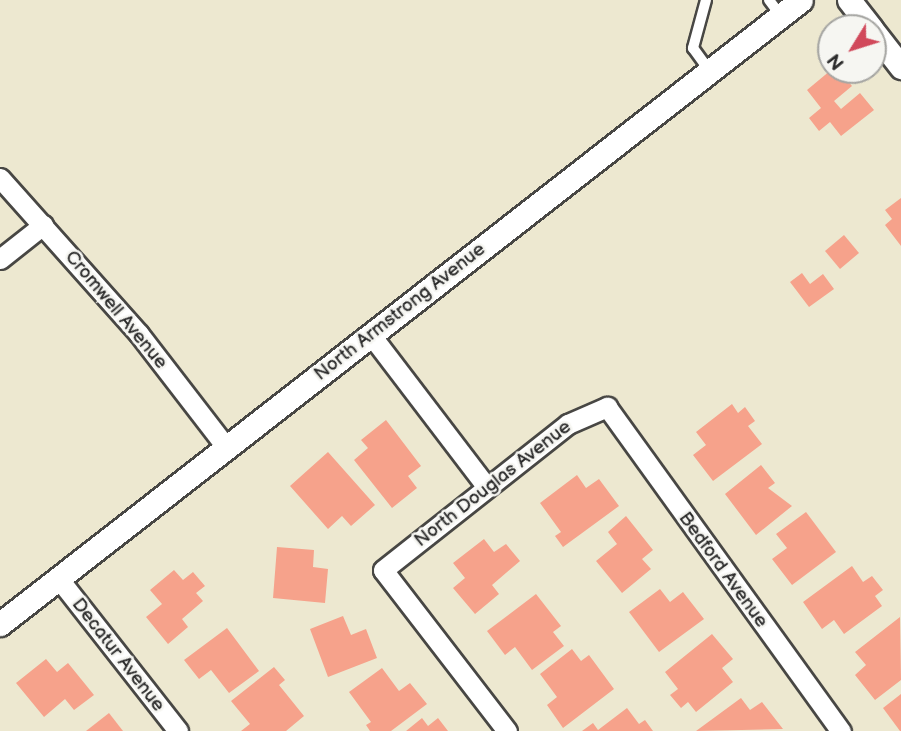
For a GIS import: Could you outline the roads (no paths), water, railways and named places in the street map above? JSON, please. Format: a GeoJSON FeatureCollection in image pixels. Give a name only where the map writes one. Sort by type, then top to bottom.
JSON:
{"type":"FeatureCollection","features":[{"type":"Feature","properties":{"kind":"street","name":"North Armstrong Avenue"},"geometry":{"type":"LineString","coordinates":[[0,624],[711,72],[775,8],[801,0]]}},
{"type":"Feature","properties":{"kind":"street"},"geometry":{"type":"LineString","coordinates":[[849,0],[860,14]]}},
{"type":"Feature","properties":{"kind":"street"},"geometry":{"type":"LineString","coordinates":[[887,49],[901,67]]}},
{"type":"Feature","properties":{"kind":"street","name":"Cromwell Avenue"},"geometry":{"type":"LineString","coordinates":[[0,178],[139,334],[226,447]]}},
{"type":"Feature","properties":{"kind":"street"},"geometry":{"type":"LineString","coordinates":[[0,259],[43,225]]}},
{"type":"Feature","properties":{"kind":"street"},"geometry":{"type":"LineString","coordinates":[[371,335],[487,487]]}},
{"type":"Feature","properties":{"kind":"street","name":"North Douglas Avenue"},"geometry":{"type":"LineString","coordinates":[[507,731],[383,570],[568,424],[607,407]]}},
{"type":"Feature","properties":{"kind":"street","name":"Bedford Avenue"},"geometry":{"type":"LineString","coordinates":[[607,407],[841,731]]}},
{"type":"Feature","properties":{"kind":"street","name":"Decatur Avenue"},"geometry":{"type":"LineString","coordinates":[[58,579],[178,731]]}},
{"type":"Feature","properties":{"kind":"lane"},"geometry":{"type":"LineString","coordinates":[[706,0],[693,48],[711,72]]}}]}
